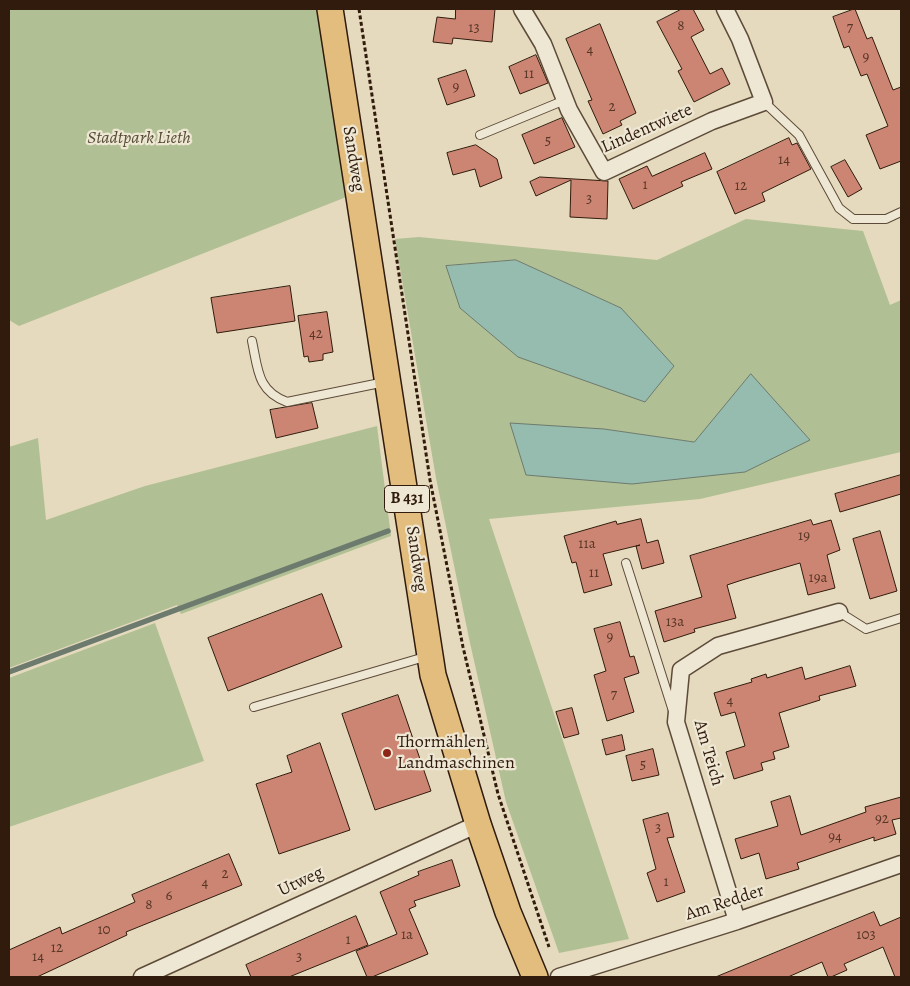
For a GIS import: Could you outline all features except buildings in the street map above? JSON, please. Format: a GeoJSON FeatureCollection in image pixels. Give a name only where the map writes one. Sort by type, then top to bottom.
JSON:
{"type":"FeatureCollection","features":[{"type":"Feature","properties":{"kind":"main road","name":"Sandweg"},"geometry":{"type":"LineString","coordinates":[[330,9],[430,656],[478,824],[508,912],[535,977]]}},
{"type":"Feature","properties":{"kind":"street","name":"Lindentwiete"},"geometry":{"type":"LineString","coordinates":[[522,9],[543,44],[565,100],[604,172],[712,121],[764,102]]}},
{"type":"Feature","properties":{"kind":"street"},"geometry":{"type":"LineString","coordinates":[[724,9],[740,39],[764,102]]}},
{"type":"Feature","properties":{"kind":"street","name":"Am Teich"},"geometry":{"type":"LineString","coordinates":[[737,921],[676,722],[681,670],[718,646],[839,612]]}},
{"type":"Feature","properties":{"kind":"street","name":"Utweg"},"geometry":{"type":"LineString","coordinates":[[142,977],[478,824]]}},
{"type":"Feature","properties":{"kind":"street","name":"Am Redder"},"geometry":{"type":"LineString","coordinates":[[559,977],[737,921],[901,864]]}},
{"type":"Feature","properties":{"kind":"lane"},"geometry":{"type":"LineString","coordinates":[[480,135],[565,100]]}},
{"type":"Feature","properties":{"kind":"lane"},"geometry":{"type":"LineString","coordinates":[[764,102],[799,135],[839,208],[853,219],[886,219],[901,212]]}},
{"type":"Feature","properties":{"kind":"lane"},"geometry":{"type":"LineString","coordinates":[[252,341],[260,378],[273,396],[287,402],[388,382]]}},
{"type":"Feature","properties":{"kind":"lane"},"geometry":{"type":"LineString","coordinates":[[626,563],[676,722]]}},
{"type":"Feature","properties":{"kind":"lane"},"geometry":{"type":"LineString","coordinates":[[839,612],[866,629],[901,618]]}},
{"type":"Feature","properties":{"kind":"lane"},"geometry":{"type":"LineString","coordinates":[[254,707],[430,656]]}},
{"type":"Feature","properties":{"kind":"path"},"geometry":{"type":"LineString","coordinates":[[359,9],[430,480],[462,647],[498,794],[550,950]]}},
{"type":"Feature","properties":{"kind":"green space","name":"Stadtpark Lieth"},"geometry":{"type":"Polygon","coordinates":[[[9,9],[329,9],[359,192],[19,326],[9,320],[9,9]]]}},
{"type":"Feature","properties":{"kind":"green space"},"geometry":{"type":"Polygon","coordinates":[[[746,219],[863,231],[890,305],[901,300],[901,452],[700,499],[489,519],[629,939],[559,953],[506,802],[470,643],[436,478],[395,239],[419,237],[657,260],[746,219]],[[516,260],[446,266],[621,308],[516,260]],[[722,412],[694,442],[604,429],[745,472],[722,412]]]}},
{"type":"Feature","properties":{"kind":"green space"},"geometry":{"type":"Polygon","coordinates":[[[377,426],[391,536],[181,614],[177,605],[9,668],[9,447],[38,438],[46,520],[145,486],[377,426]]]}},
{"type":"Feature","properties":{"kind":"green space"},"geometry":{"type":"Polygon","coordinates":[[[155,623],[204,761],[9,827],[9,678],[155,623]]]}},
{"type":"Feature","properties":{"kind":"water"},"geometry":{"type":"Polygon","coordinates":[[[516,260],[621,308],[674,366],[645,402],[518,357],[460,308],[446,266],[516,260]]]}},
{"type":"Feature","properties":{"kind":"water"},"geometry":{"type":"Polygon","coordinates":[[[751,374],[810,440],[745,472],[632,484],[526,475],[510,423],[604,429],[694,442],[751,374]]]}},
{"type":"Feature","properties":{"kind":"waterway"},"geometry":{"type":"LineString","coordinates":[[9,672],[388,531]]}},
{"type":"Feature","properties":{"kind":"place","name":"Thormählen Landmaschinen"},"geometry":{"type":"Point","coordinates":[387,753]}}]}
